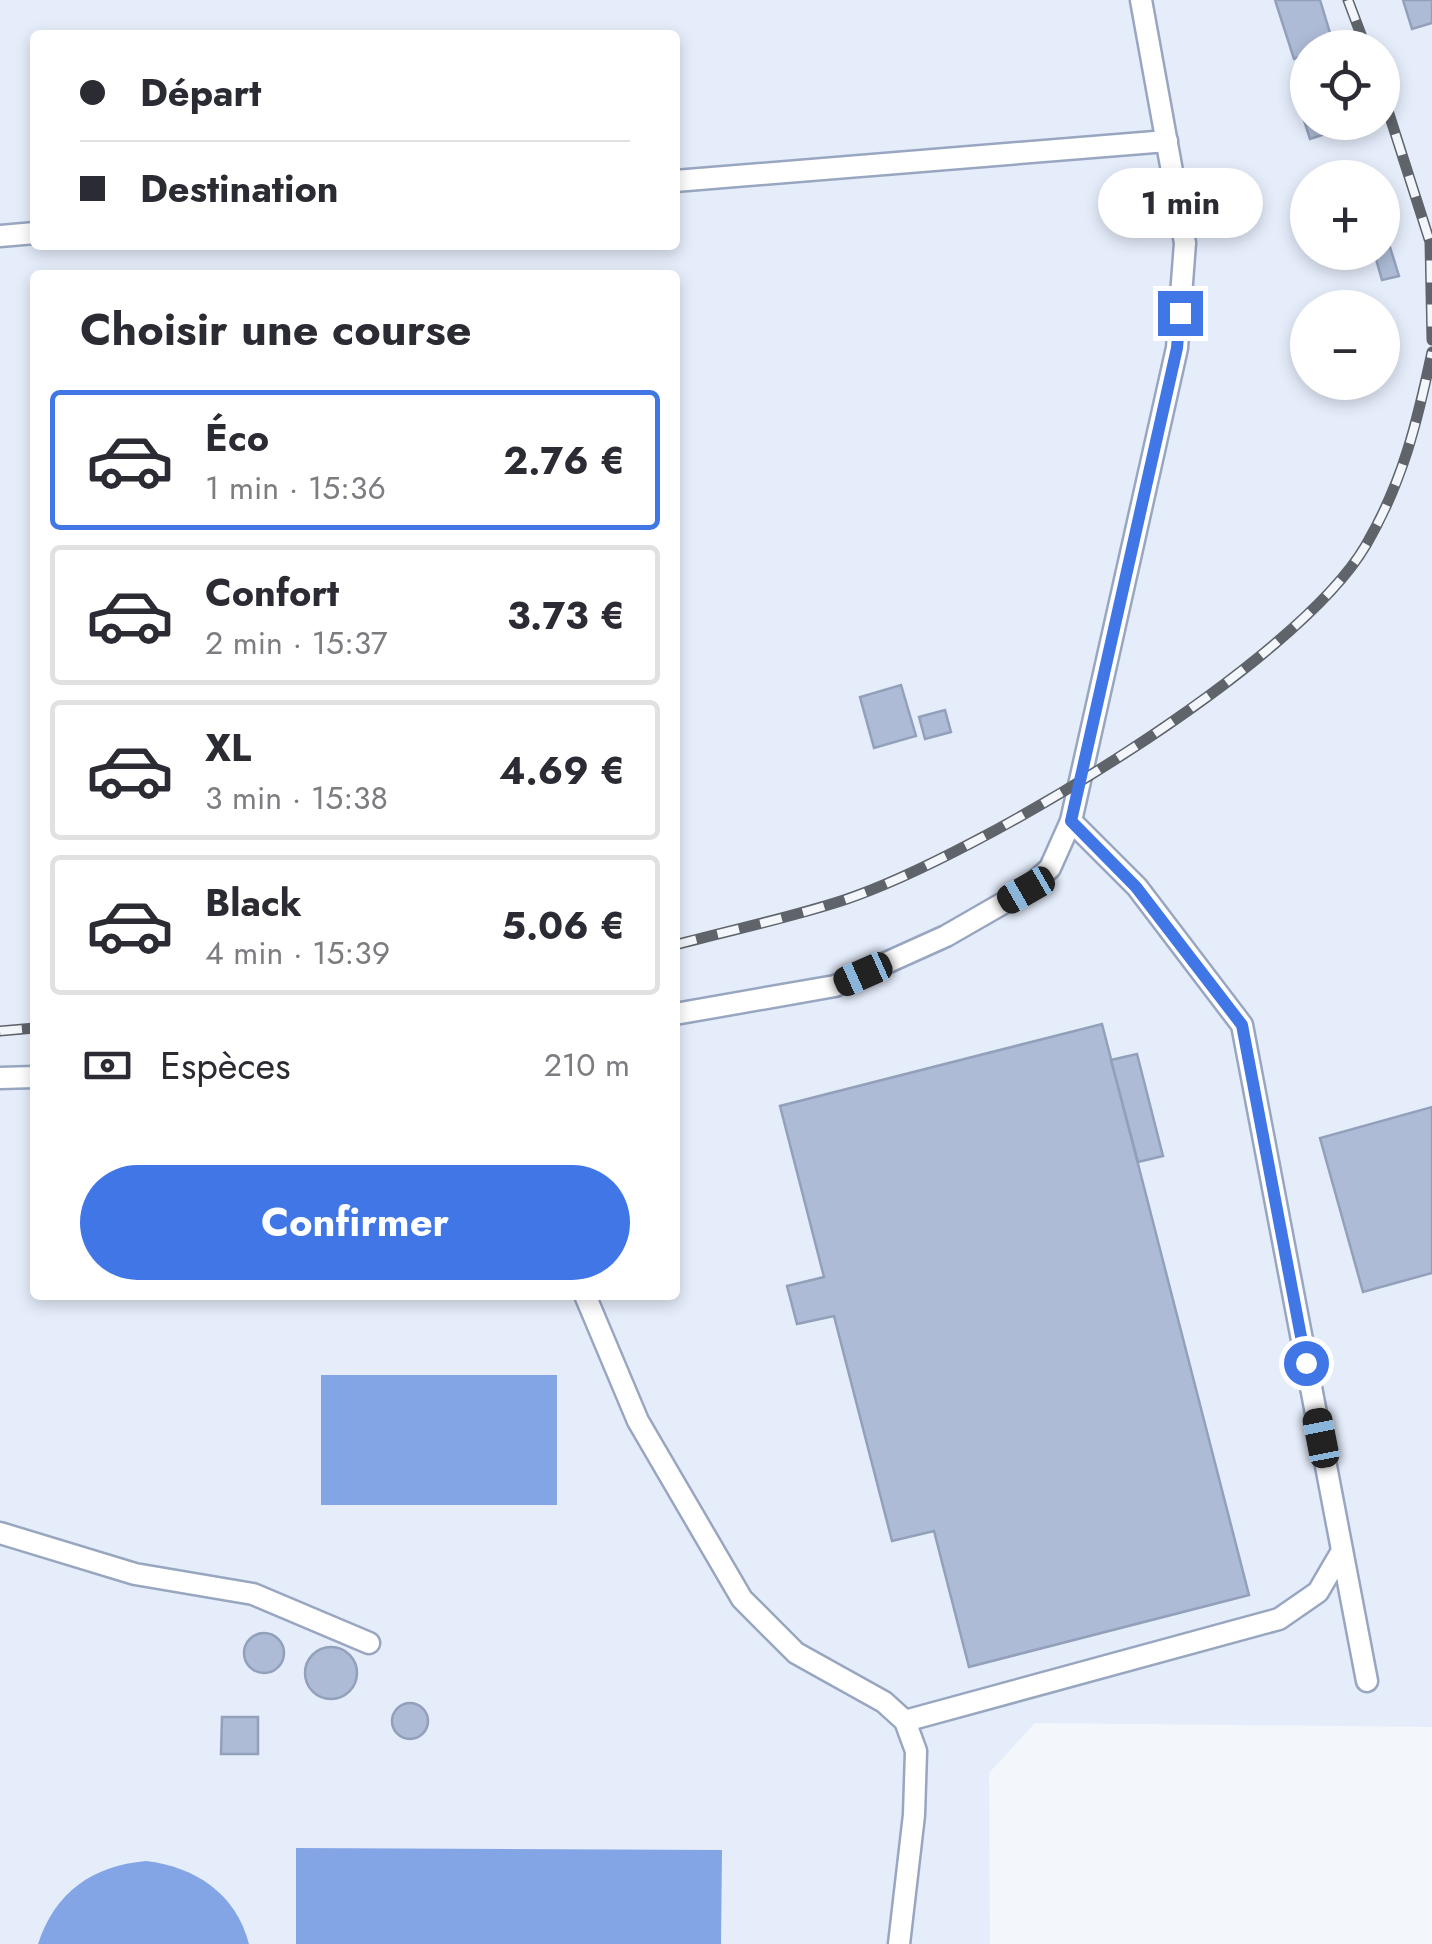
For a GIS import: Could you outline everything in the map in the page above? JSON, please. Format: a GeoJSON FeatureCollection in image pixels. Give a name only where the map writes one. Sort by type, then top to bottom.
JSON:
{"type":"FeatureCollection","features":[{"type":"Feature","properties":{"kind":"lane"},"geometry":{"type":"LineString","coordinates":[[680,1013],[835,986],[946,936],[1026,890],[1050,868],[1071,821],[1177,348],[1186,243],[1141,0]]}},
{"type":"Feature","properties":{"kind":"lane"},"geometry":{"type":"LineString","coordinates":[[680,181],[1167,141]]}},
{"type":"Feature","properties":{"kind":"lane"},"geometry":{"type":"LineString","coordinates":[[0,236],[30,233]]}},
{"type":"Feature","properties":{"kind":"lane"},"geometry":{"type":"LineString","coordinates":[[1071,821],[1136,887],[1242,1025],[1367,1682]]}},
{"type":"Feature","properties":{"kind":"lane"},"geometry":{"type":"LineString","coordinates":[[0,1078],[30,1077]]}},
{"type":"Feature","properties":{"kind":"lane"},"geometry":{"type":"LineString","coordinates":[[587,1300],[638,1421],[742,1599],[796,1653],[884,1702],[905,1721],[916,1751],[916,1767],[900,1944]]}},
{"type":"Feature","properties":{"kind":"lane"},"geometry":{"type":"LineString","coordinates":[[0,1533],[135,1574],[253,1594],[369,1643]]}},
{"type":"Feature","properties":{"kind":"lane"},"geometry":{"type":"LineString","coordinates":[[905,1721],[1278,1618],[1318,1592],[1342,1551]]}},
{"type":"Feature","properties":{"kind":"shaded area"},"geometry":{"type":"Polygon","coordinates":[[[0,0],[1432,0],[1432,1727],[1035,1723],[989,1773],[990,1944],[0,1944],[0,0]]]}},
{"type":"Feature","properties":{"kind":"water"},"geometry":{"type":"Polygon","coordinates":[[[321,1375],[557,1375],[557,1505],[321,1505],[321,1375]]]}},
{"type":"Feature","properties":{"kind":"water"},"geometry":{"type":"Polygon","coordinates":[[[296,1848],[722,1850],[721,1944],[296,1944],[296,1848]]]}},
{"type":"Feature","properties":{"kind":"water"},"geometry":{"type":"Polygon","coordinates":[[[146,1861],[181,1869],[211,1886],[234,1911],[249,1944],[38,1944],[54,1910],[78,1885],[109,1869],[146,1861]]]}},
{"type":"Feature","properties":{"kind":"building"},"geometry":{"type":"Polygon","coordinates":[[[1275,0],[1320,0],[1329,30],[1290,30],[1290,47],[1275,0]]]}},
{"type":"Feature","properties":{"kind":"building"},"geometry":{"type":"Polygon","coordinates":[[[1403,0],[1432,0],[1432,23],[1412,29],[1403,0]]]}},
{"type":"Feature","properties":{"kind":"building"},"geometry":{"type":"Polygon","coordinates":[[[1379,270],[1397,270],[1399,276],[1382,280],[1379,270]]]}},
{"type":"Feature","properties":{"kind":"building"},"geometry":{"type":"Polygon","coordinates":[[[901,685],[916,736],[874,748],[860,697],[901,685]]]}},
{"type":"Feature","properties":{"kind":"building"},"geometry":{"type":"Polygon","coordinates":[[[945,710],[951,732],[925,739],[919,717],[945,710]]]}},
{"type":"Feature","properties":{"kind":"building"},"geometry":{"type":"Polygon","coordinates":[[[1102,1024],[1249,1595],[969,1667],[934,1531],[892,1541],[834,1316],[797,1324],[787,1286],[824,1277],[780,1106],[1102,1024]]]}},
{"type":"Feature","properties":{"kind":"building"},"geometry":{"type":"Polygon","coordinates":[[[1137,1054],[1163,1156],[1138,1162],[1111,1060],[1137,1054]]]}},
{"type":"Feature","properties":{"kind":"building"},"geometry":{"type":"Polygon","coordinates":[[[1432,1107],[1432,1273],[1363,1292],[1320,1138],[1432,1107]]]}},
{"type":"Feature","properties":{"kind":"building"},"geometry":{"type":"Polygon","coordinates":[[[264,1633],[278,1639],[284,1653],[278,1667],[264,1673],[250,1667],[244,1653],[250,1639],[264,1633]]]}},
{"type":"Feature","properties":{"kind":"building"},"geometry":{"type":"Polygon","coordinates":[[[331,1647],[350,1654],[357,1673],[350,1692],[331,1699],[312,1692],[305,1673],[312,1654],[331,1647]]]}},
{"type":"Feature","properties":{"kind":"building"},"geometry":{"type":"Polygon","coordinates":[[[410,1703],[423,1708],[428,1721],[423,1734],[410,1739],[397,1734],[392,1721],[397,1708],[410,1703]]]}},
{"type":"Feature","properties":{"kind":"building"},"geometry":{"type":"Polygon","coordinates":[[[222,1717],[258,1717],[258,1754],[221,1754],[222,1717]]]}},
{"type":"Feature","properties":{"kind":"railway"},"geometry":{"type":"LineString","coordinates":[[1348,0],[1359,30]]}},
{"type":"Feature","properties":{"kind":"railway"},"geometry":{"type":"LineString","coordinates":[[1397,140],[1430,242],[1432,340]]}},
{"type":"Feature","properties":{"kind":"railway"},"geometry":{"type":"LineString","coordinates":[[680,944],[844,900],[902,877],[1049,800],[1206,698],[1274,644],[1329,593],[1366,545],[1390,498],[1407,451],[1432,352]]}},
{"type":"Feature","properties":{"kind":"railway"},"geometry":{"type":"LineString","coordinates":[[0,1031],[30,1028]]}},
{"type":"Feature","properties":{"kind":"route"},"geometry":{"type":"LineString","coordinates":[[1180,313],[1177,348],[1071,821],[1136,887],[1242,1025],[1306,1363]]}}]}
